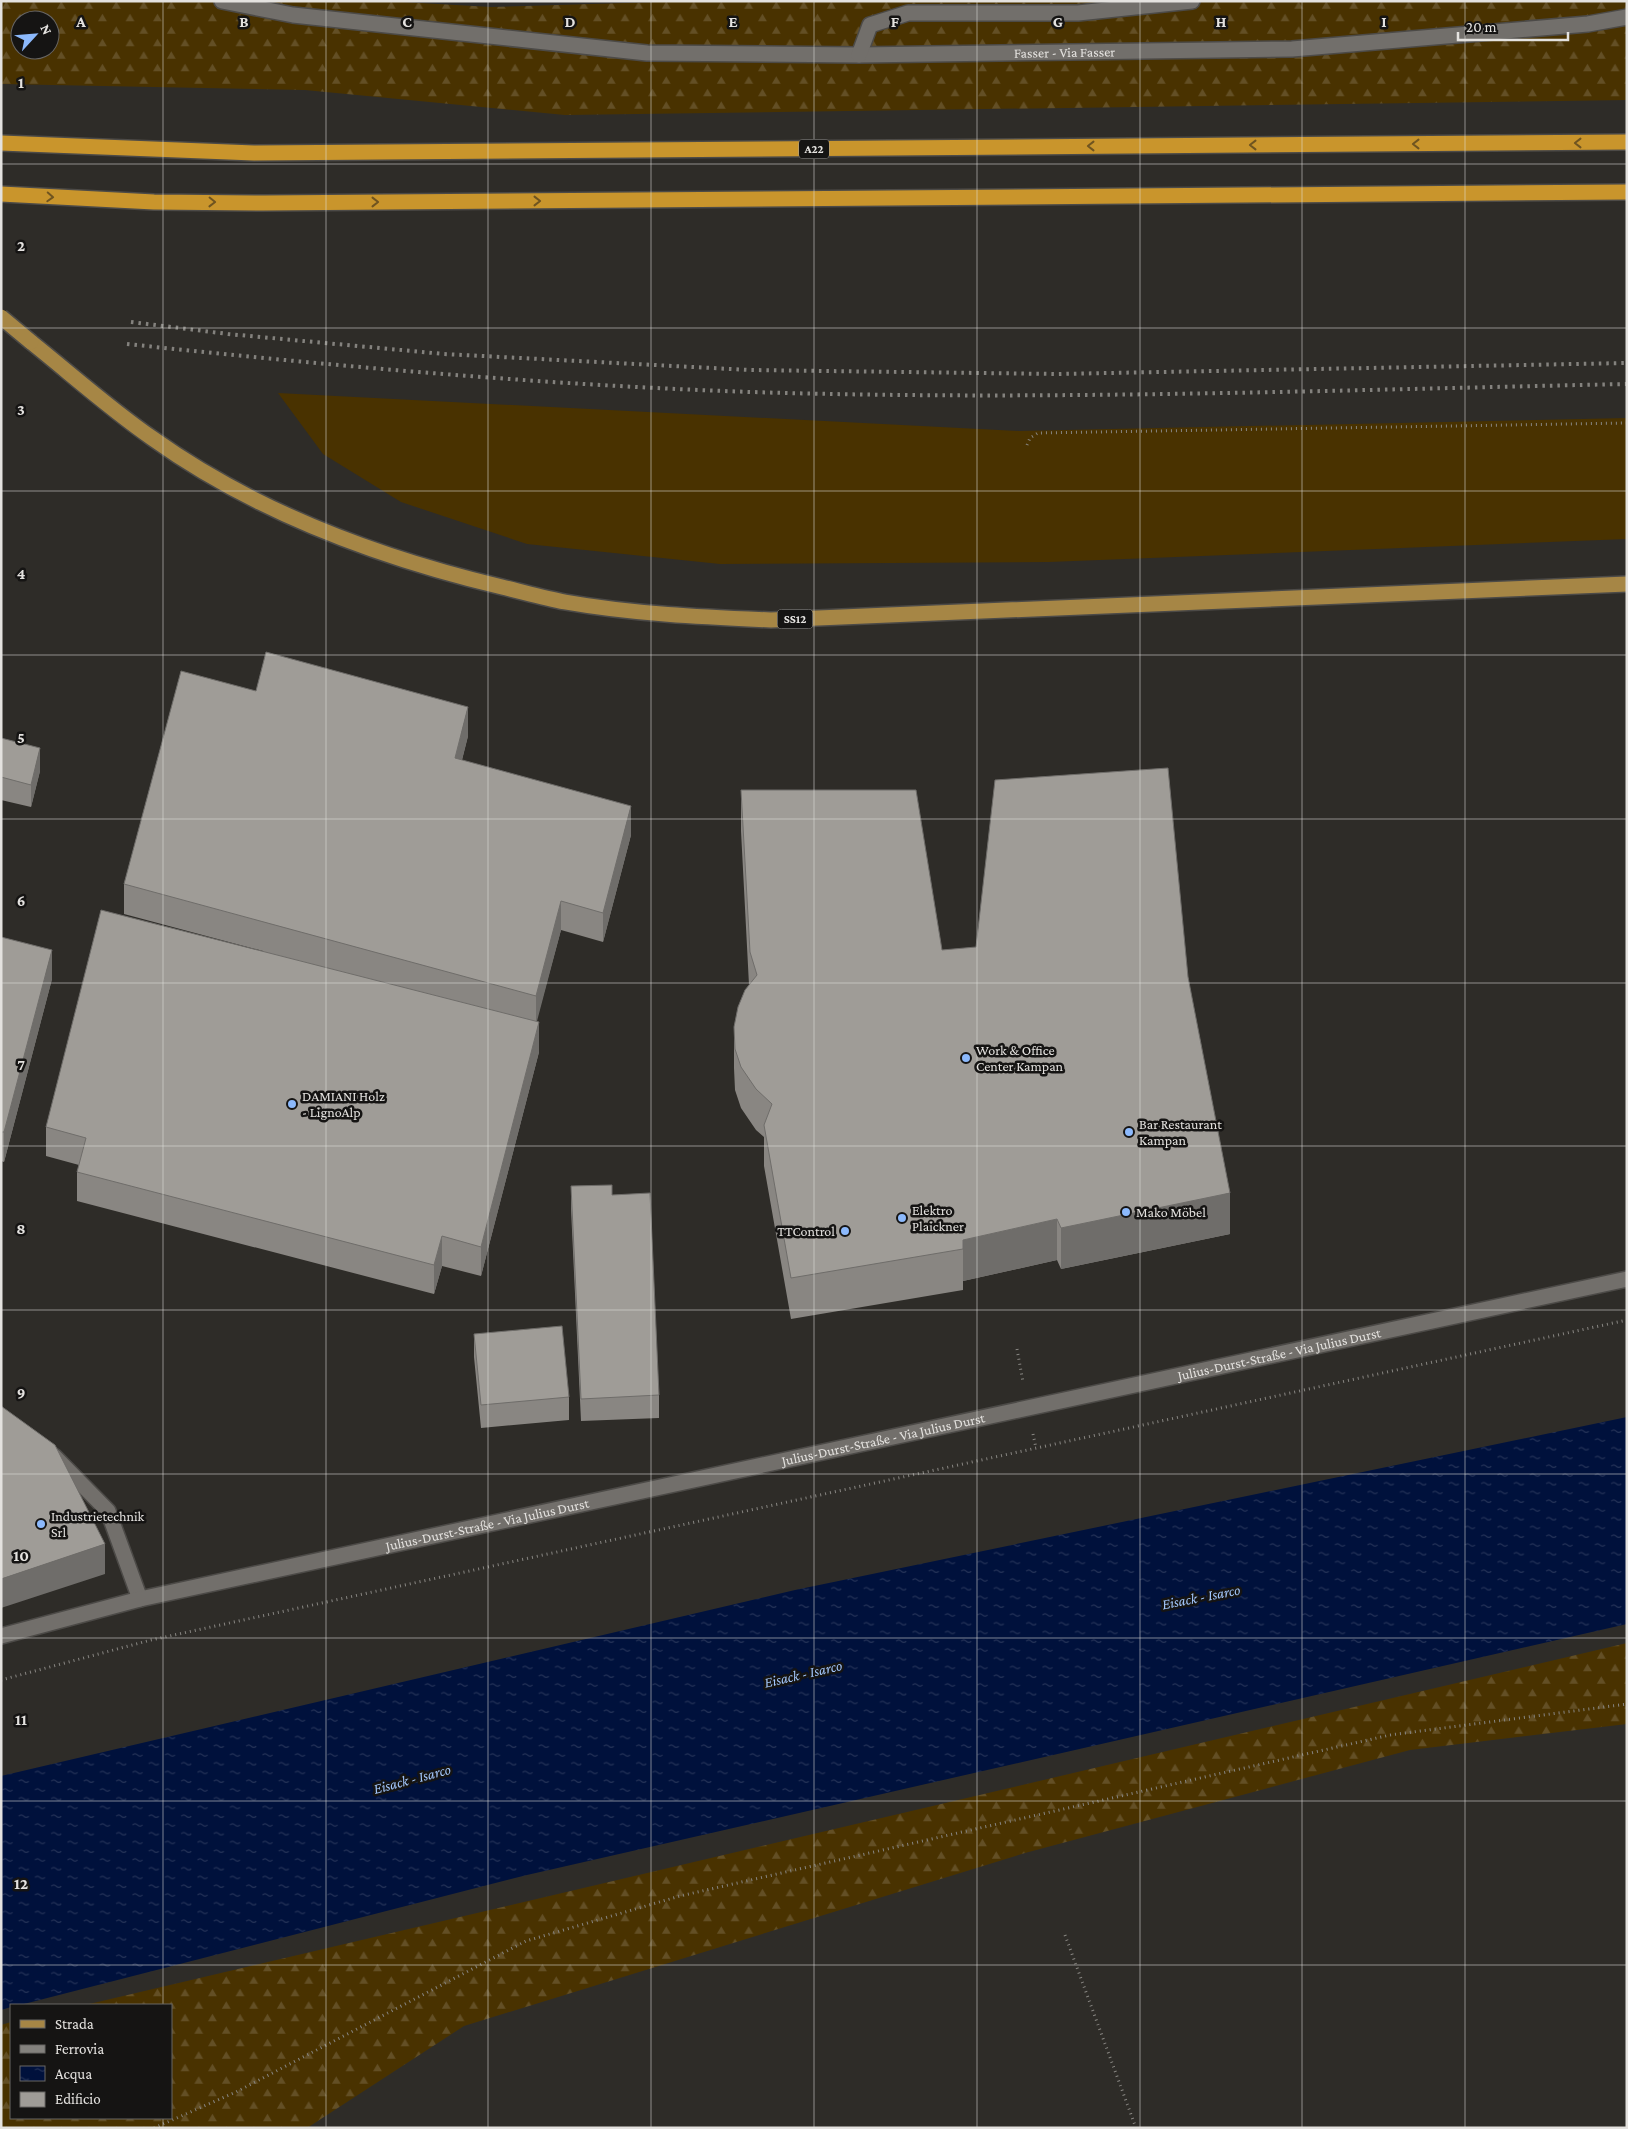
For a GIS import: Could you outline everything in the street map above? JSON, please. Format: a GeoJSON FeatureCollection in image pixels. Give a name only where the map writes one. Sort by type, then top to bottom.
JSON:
{"type":"FeatureCollection","features":[{"type":"Feature","properties":{"kind":"highway","name":"A22"},"geometry":{"type":"LineString","coordinates":[[1,142],[254,153],[1627,142]]}},
{"type":"Feature","properties":{"kind":"highway"},"geometry":{"type":"LineString","coordinates":[[1,194],[154,202],[264,203],[1627,192]]}},
{"type":"Feature","properties":{"kind":"main road","name":"SS12"},"geometry":{"type":"LineString","coordinates":[[1,317],[152,439],[224,483],[354,544],[458,577],[564,602],[657,614],[771,620],[1627,584]]}},
{"type":"Feature","properties":{"kind":"street","name":"Fasser - Via Fasser"},"geometry":{"type":"LineString","coordinates":[[222,1],[293,15],[647,53],[859,55],[1292,48],[1588,24],[1627,17]]}},
{"type":"Feature","properties":{"kind":"street"},"geometry":{"type":"LineString","coordinates":[[859,55],[870,25],[908,13],[1078,13],[1192,1]]}},
{"type":"Feature","properties":{"kind":"street","name":"Julius-Durst-Straße - Via Julius Durst"},"geometry":{"type":"LineString","coordinates":[[1,1636],[140,1599],[1627,1279]]}},
{"type":"Feature","properties":{"kind":"street"},"geometry":{"type":"LineString","coordinates":[[37,1448],[54,1456],[108,1511],[140,1599]]}},
{"type":"Feature","properties":{"kind":"path"},"geometry":{"type":"LineString","coordinates":[[1027,446],[1030,438],[1038,433],[1627,423]]}},
{"type":"Feature","properties":{"kind":"path"},"geometry":{"type":"LineString","coordinates":[[1,1680],[151,1640],[1627,1320]]}},
{"type":"Feature","properties":{"kind":"path"},"geometry":{"type":"LineString","coordinates":[[154,2128],[236,2092],[526,1941],[653,1904],[1390,1735],[1627,1704]]}},
{"type":"Feature","properties":{"kind":"path"},"geometry":{"type":"LineString","coordinates":[[1066,1935],[1136,2128]]}},
{"type":"Feature","properties":{"kind":"green space"},"geometry":{"type":"Polygon","coordinates":[[[1,1],[385,1],[491,7],[692,1],[1627,1],[1627,100],[565,115],[305,90],[1,84],[1,1]]]}},
{"type":"Feature","properties":{"kind":"green space"},"geometry":{"type":"Polygon","coordinates":[[[278,393],[1019,431],[1627,418],[1627,539],[1049,562],[720,564],[527,544],[401,502],[323,454],[278,393]]]}},
{"type":"Feature","properties":{"kind":"green space"},"geometry":{"type":"Polygon","coordinates":[[[1627,1643],[1627,1724],[1410,1750],[1025,1853],[464,2026],[307,2128],[1,2128],[1,2025],[10,2022],[10,2119],[172,2119],[172,2004],[89,2004],[1627,1643]]]}},
{"type":"Feature","properties":{"kind":"water","name":"Eisack - Isarco"},"geometry":{"type":"Polygon","coordinates":[[[1627,1417],[1627,1624],[527,1875],[24,2004],[10,2004],[10,2007],[1,2010],[1,1776],[795,1590],[1627,1417]]]}},
{"type":"Feature","properties":{"kind":"building"},"geometry":{"type":"Polygon","coordinates":[[[266,652],[468,707],[455,758],[631,806],[603,913],[561,901],[536,996],[124,884],[181,671],[256,691],[266,652]]]}},
{"type":"Feature","properties":{"kind":"building"},"geometry":{"type":"Polygon","coordinates":[[[1,738],[40,748],[31,785],[1,777],[1,738]]]}},
{"type":"Feature","properties":{"kind":"building","name":"Work & Office Center Kampan"},"geometry":{"type":"Polygon","coordinates":[[[1168,768],[1188,977],[1230,1193],[1061,1228],[1057,1219],[963,1240],[963,1249],[791,1278],[764,1125],[772,1104],[756,1089],[741,1067],[735,1049],[734,1027],[738,1007],[745,990],[757,975],[750,952],[741,790],[916,790],[942,950],[976,947],[995,780],[1168,768]]]}},
{"type":"Feature","properties":{"kind":"building","name":"DAMIANI Holz - LignoAlp"},"geometry":{"type":"Polygon","coordinates":[[[101,910],[539,1022],[481,1247],[442,1236],[434,1265],[77,1172],[86,1138],[46,1127],[101,910]]]}},
{"type":"Feature","properties":{"kind":"building"},"geometry":{"type":"Polygon","coordinates":[[[1,937],[52,950],[4,1132],[1,1132],[1,937]]]}},
{"type":"Feature","properties":{"kind":"building"},"geometry":{"type":"Polygon","coordinates":[[[612,1185],[612,1195],[650,1193],[659,1395],[581,1399],[571,1186],[612,1185]]]}},
{"type":"Feature","properties":{"kind":"building"},"geometry":{"type":"Polygon","coordinates":[[[562,1326],[569,1397],[481,1405],[474,1334],[562,1326]]]}},
{"type":"Feature","properties":{"kind":"building","name":"Industrietechnik Srl"},"geometry":{"type":"Polygon","coordinates":[[[1,1406],[55,1445],[105,1544],[1,1579],[1,1406]]]}},
{"type":"Feature","properties":{"kind":"railway"},"geometry":{"type":"LineString","coordinates":[[131,322],[228,334],[444,354],[750,370],[1057,374],[1627,363]]}},
{"type":"Feature","properties":{"kind":"railway"},"geometry":{"type":"LineString","coordinates":[[127,344],[439,374],[595,385],[751,392],[1080,395],[1627,384]]}},
{"type":"Feature","properties":{"kind":"place","name":"Work & Office Center Kampan"},"geometry":{"type":"Point","coordinates":[966,1058]}},
{"type":"Feature","properties":{"kind":"place","name":"DAMIANI Holz - LignoAlp"},"geometry":{"type":"Point","coordinates":[292,1104]}},
{"type":"Feature","properties":{"kind":"place","name":"Bar Restaurant Kampan"},"geometry":{"type":"Point","coordinates":[1129,1132]}},
{"type":"Feature","properties":{"kind":"place","name":"Mako Möbel"},"geometry":{"type":"Point","coordinates":[1126,1212]}},
{"type":"Feature","properties":{"kind":"place","name":"Elektro Plaickner"},"geometry":{"type":"Point","coordinates":[902,1218]}},
{"type":"Feature","properties":{"kind":"place","name":"TTControl"},"geometry":{"type":"Point","coordinates":[845,1231]}},
{"type":"Feature","properties":{"kind":"place","name":"Industrietechnik Srl"},"geometry":{"type":"Point","coordinates":[41,1524]}}]}
